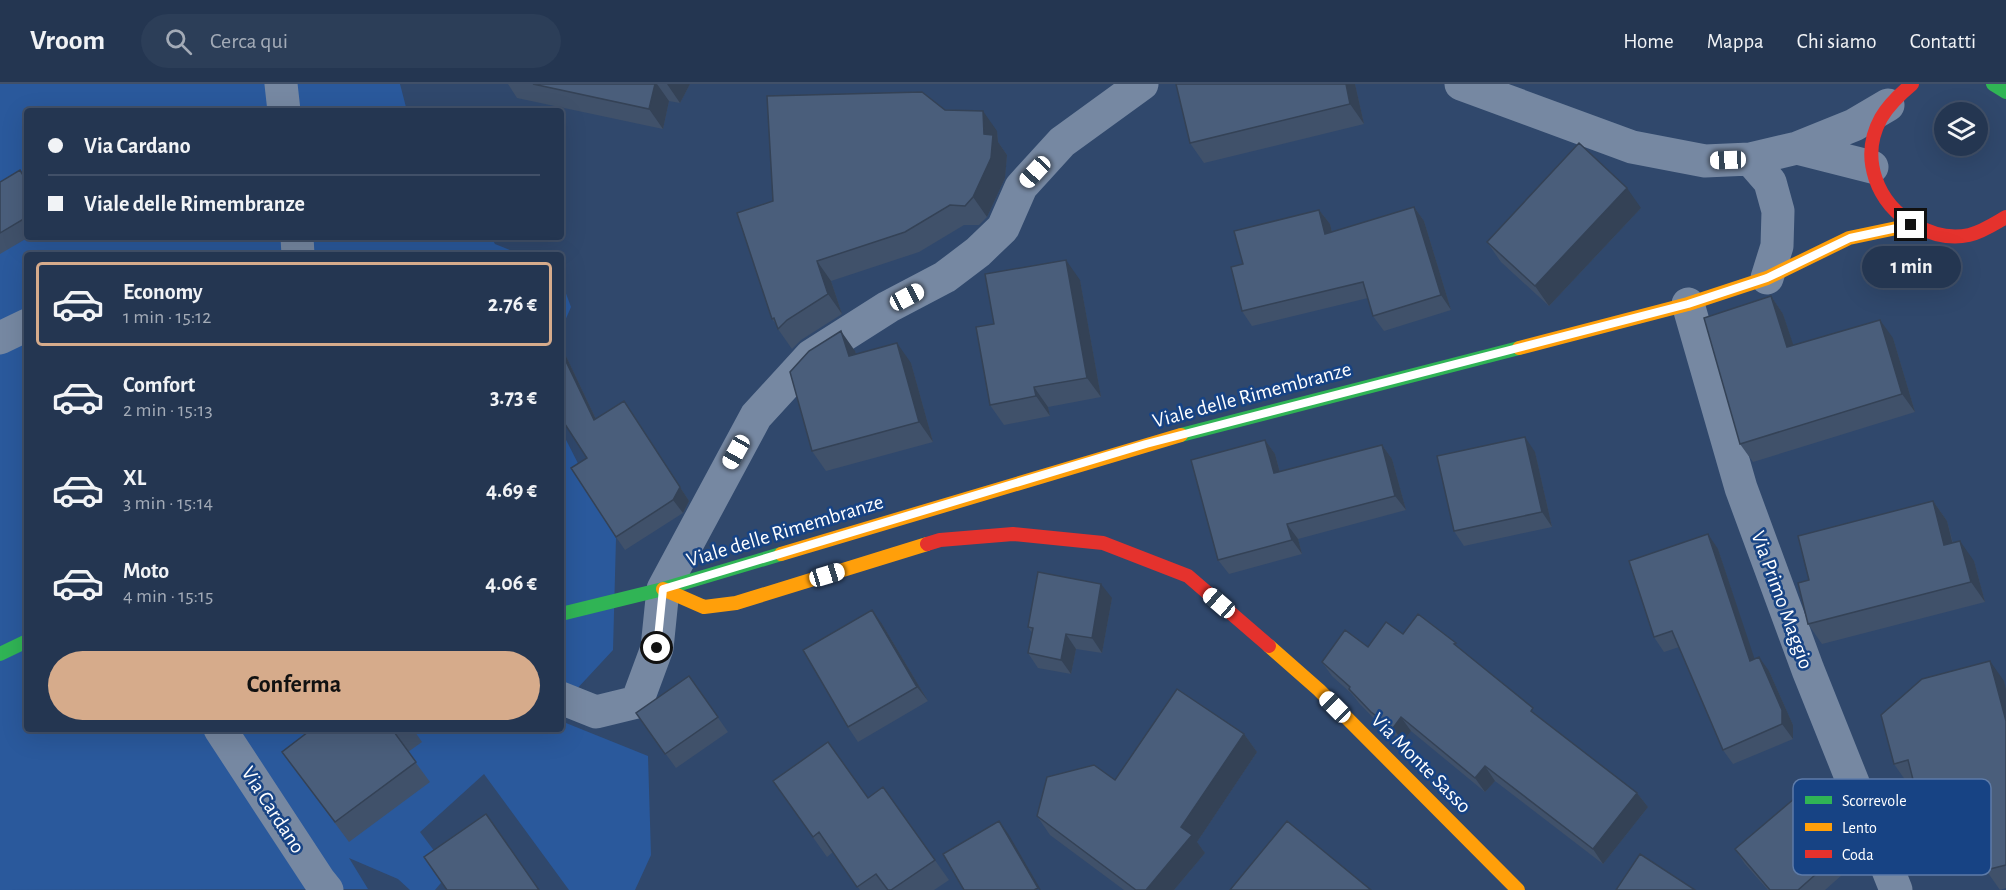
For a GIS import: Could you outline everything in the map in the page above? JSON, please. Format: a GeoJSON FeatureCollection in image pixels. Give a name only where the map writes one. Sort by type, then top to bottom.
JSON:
{"type":"FeatureCollection","features":[{"type":"Feature","properties":{"kind":"main road"},"geometry":{"type":"LineString","coordinates":[[1993,84],[2006,92]]}},
{"type":"Feature","properties":{"kind":"main road"},"geometry":{"type":"LineString","coordinates":[[1876,208],[1876,180],[1871,147],[1880,117],[1900,95]]}},
{"type":"Feature","properties":{"kind":"main road"},"geometry":{"type":"LineString","coordinates":[[1876,180],[1898,215],[1911,225],[1938,235],[1969,235],[1983,230],[2006,216]]}},
{"type":"Feature","properties":{"kind":"main road","name":"Viale delle Rimembranze"},"geometry":{"type":"LineString","coordinates":[[1850,238],[1866,221]]}},
{"type":"Feature","properties":{"kind":"main road","name":"Viale delle Rimembranze"},"geometry":{"type":"LineString","coordinates":[[564,613],[663,589],[1146,444],[1688,304],[1767,278],[1850,238],[1911,225]]}},
{"type":"Feature","properties":{"kind":"main road","name":"Via Monte Sasso"},"geometry":{"type":"LineString","coordinates":[[663,589],[704,606],[736,603],[940,540],[1013,534],[1103,543],[1188,576],[1319,690],[1518,890]]}},
{"type":"Feature","properties":{"kind":"main road"},"geometry":{"type":"LineString","coordinates":[[0,654],[24,642]]}},
{"type":"Feature","properties":{"kind":"street"},"geometry":{"type":"LineString","coordinates":[[281,84],[284,108]]}},
{"type":"Feature","properties":{"kind":"street"},"geometry":{"type":"LineString","coordinates":[[564,699],[596,712],[637,702],[657,648],[663,589],[756,416],[811,356],[888,307],[945,277],[978,252],[1003,228],[1021,187],[1062,142],[1142,84]]}},
{"type":"Feature","properties":{"kind":"street"},"geometry":{"type":"LineString","coordinates":[[1461,84],[1632,147],[1705,160],[1750,159],[1797,148],[1854,125],[1900,95]]}},
{"type":"Feature","properties":{"kind":"street"},"geometry":{"type":"LineString","coordinates":[[1797,148],[1876,180]]}},
{"type":"Feature","properties":{"kind":"street"},"geometry":{"type":"LineString","coordinates":[[1750,159],[1770,182],[1778,211],[1777,246],[1767,278]]}},
{"type":"Feature","properties":{"kind":"street","name":"Via Primo Maggio"},"geometry":{"type":"LineString","coordinates":[[1688,304],[1741,488],[1808,670],[1852,779]]}},
{"type":"Feature","properties":{"kind":"street"},"geometry":{"type":"LineString","coordinates":[[0,338],[24,326]]}},
{"type":"Feature","properties":{"kind":"street","name":"Via Cardano"},"geometry":{"type":"LineString","coordinates":[[222,732],[327,890]]}},
{"type":"Feature","properties":{"kind":"street","name":"Via Primo Maggio"},"geometry":{"type":"LineString","coordinates":[[1890,875],[1896,890]]}},
{"type":"Feature","properties":{"kind":"shaded area"},"geometry":{"type":"Polygon","coordinates":[[[0,84],[400,84],[406,108],[24,108],[24,240],[493,240],[495,244],[515,252],[24,252],[24,732],[564,732],[564,722],[648,756],[651,855],[635,890],[569,890],[484,774],[420,832],[450,872],[435,890],[410,890],[398,879],[349,858],[368,889],[0,890],[0,84]]]}},
{"type":"Feature","properties":{"kind":"shaded area"},"geometry":{"type":"Polygon","coordinates":[[[564,288],[571,307],[564,323],[564,288]]]}},
{"type":"Feature","properties":{"kind":"shaded area"},"geometry":{"type":"Polygon","coordinates":[[[564,436],[616,538],[613,650],[564,703],[564,436]]]}},
{"type":"Feature","properties":{"kind":"building"},"geometry":{"type":"Polygon","coordinates":[[[533,84],[655,84],[649,109],[533,84]]]}},
{"type":"Feature","properties":{"kind":"building"},"geometry":{"type":"Polygon","coordinates":[[[1176,84],[1346,84],[1350,104],[1190,143],[1176,84]]]}},
{"type":"Feature","properties":{"kind":"building"},"geometry":{"type":"Polygon","coordinates":[[[922,92],[945,110],[983,111],[984,134],[993,135],[991,158],[973,197],[965,206],[950,205],[905,232],[817,261],[828,294],[787,320],[778,329],[774,318],[772,319],[737,213],[773,201],[767,96],[922,92]]]}},
{"type":"Feature","properties":{"kind":"building"},"geometry":{"type":"Polygon","coordinates":[[[1579,143],[1627,188],[1535,286],[1487,242],[1579,143]]]}},
{"type":"Feature","properties":{"kind":"building"},"geometry":{"type":"Polygon","coordinates":[[[20,170],[24,177],[24,219],[0,233],[0,182],[20,170]]]}},
{"type":"Feature","properties":{"kind":"building"},"geometry":{"type":"Polygon","coordinates":[[[1414,207],[1441,295],[1373,316],[1363,282],[1242,311],[1231,267],[1243,264],[1234,231],[1319,210],[1325,234],[1414,207]]]}},
{"type":"Feature","properties":{"kind":"building"},"geometry":{"type":"Polygon","coordinates":[[[1066,260],[1087,378],[1034,387],[1036,396],[990,405],[976,327],[994,324],[985,274],[1066,260]]]}},
{"type":"Feature","properties":{"kind":"building"},"geometry":{"type":"Polygon","coordinates":[[[1771,296],[1787,347],[1880,320],[1902,394],[1740,444],[1704,318],[1771,296]]]}},
{"type":"Feature","properties":{"kind":"building"},"geometry":{"type":"Polygon","coordinates":[[[841,331],[849,356],[897,343],[919,422],[812,451],[790,372],[809,351],[841,331]]]}},
{"type":"Feature","properties":{"kind":"building"},"geometry":{"type":"Polygon","coordinates":[[[564,357],[594,420],[624,401],[680,487],[673,500],[616,537],[571,468],[587,458],[564,423],[564,357]]]}},
{"type":"Feature","properties":{"kind":"building"},"geometry":{"type":"Polygon","coordinates":[[[1525,437],[1542,512],[1454,531],[1437,456],[1525,437]]]}},
{"type":"Feature","properties":{"kind":"building"},"geometry":{"type":"Polygon","coordinates":[[[1265,440],[1274,473],[1382,445],[1395,496],[1287,524],[1292,540],[1218,560],[1191,460],[1265,440]]]}},
{"type":"Feature","properties":{"kind":"building"},"geometry":{"type":"Polygon","coordinates":[[[1933,501],[1944,545],[1960,541],[1971,582],[1808,624],[1798,583],[1809,580],[1798,536],[1933,501]]]}},
{"type":"Feature","properties":{"kind":"building"},"geometry":{"type":"Polygon","coordinates":[[[1708,534],[1750,661],[1759,657],[1782,710],[1782,724],[1723,750],[1672,631],[1654,637],[1629,561],[1708,534]]]}},
{"type":"Feature","properties":{"kind":"building"},"geometry":{"type":"Polygon","coordinates":[[[1038,572],[1101,584],[1092,638],[1066,634],[1061,660],[1028,653],[1033,628],[1028,627],[1038,572]]]}},
{"type":"Feature","properties":{"kind":"building"},"geometry":{"type":"Polygon","coordinates":[[[872,610],[917,687],[848,727],[803,650],[872,610]]]}},
{"type":"Feature","properties":{"kind":"building"},"geometry":{"type":"Polygon","coordinates":[[[1418,614],[1533,708],[1531,711],[1637,793],[1593,849],[1485,766],[1475,778],[1401,717],[1393,728],[1371,712],[1349,689],[1350,687],[1322,662],[1345,630],[1368,647],[1386,622],[1403,634],[1418,614]]]}},
{"type":"Feature","properties":{"kind":"building"},"geometry":{"type":"Polygon","coordinates":[[[1990,661],[2006,721],[2006,865],[1991,869],[1991,779],[1913,779],[1908,760],[1894,764],[1881,715],[1922,679],[1990,661]]]}},
{"type":"Feature","properties":{"kind":"building"},"geometry":{"type":"Polygon","coordinates":[[[689,676],[718,717],[665,754],[636,713],[689,676]]]}},
{"type":"Feature","properties":{"kind":"building"},"geometry":{"type":"Polygon","coordinates":[[[1177,689],[1244,734],[1181,827],[1192,835],[1146,890],[1136,890],[1037,816],[1047,777],[1094,765],[1115,780],[1177,689]]]}},
{"type":"Feature","properties":{"kind":"building"},"geometry":{"type":"Polygon","coordinates":[[[308,732],[394,732],[416,762],[335,822],[282,752],[308,732]]]}},
{"type":"Feature","properties":{"kind":"building"},"geometry":{"type":"Polygon","coordinates":[[[828,742],[868,798],[883,787],[935,860],[891,890],[888,890],[876,874],[857,887],[819,832],[813,837],[773,781],[828,742]]]}},
{"type":"Feature","properties":{"kind":"building"},"geometry":{"type":"Polygon","coordinates":[[[1793,800],[1793,875],[1815,875],[1798,890],[1770,890],[1735,849],[1793,800]]]}},
{"type":"Feature","properties":{"kind":"building"},"geometry":{"type":"Polygon","coordinates":[[[486,814],[539,890],[447,890],[424,857],[486,814]]]}},
{"type":"Feature","properties":{"kind":"building"},"geometry":{"type":"Polygon","coordinates":[[[999,821],[1038,888],[1034,890],[964,890],[943,854],[999,821]]]}},
{"type":"Feature","properties":{"kind":"building"},"geometry":{"type":"Polygon","coordinates":[[[1287,821],[1371,890],[1230,890],[1287,821]]]}},
{"type":"Feature","properties":{"kind":"building"},"geometry":{"type":"Polygon","coordinates":[[[1640,854],[1695,890],[1616,890],[1640,854]]]}},
{"type":"Feature","properties":{"kind":"traffic: fast"},"geometry":{"type":"LineString","coordinates":[[1993,84],[2006,92]]}},
{"type":"Feature","properties":{"kind":"traffic: fast"},"geometry":{"type":"LineString","coordinates":[[1181,435],[1519,348]]}},
{"type":"Feature","properties":{"kind":"traffic: fast"},"geometry":{"type":"LineString","coordinates":[[564,613],[663,589],[781,554]]}},
{"type":"Feature","properties":{"kind":"traffic: fast"},"geometry":{"type":"LineString","coordinates":[[0,654],[24,642]]}},
{"type":"Feature","properties":{"kind":"traffic: slow"},"geometry":{"type":"LineString","coordinates":[[1519,348],[1688,304],[1767,278],[1849,238],[1911,225]]}},
{"type":"Feature","properties":{"kind":"traffic: slow"},"geometry":{"type":"LineString","coordinates":[[781,554],[1181,435]]}},
{"type":"Feature","properties":{"kind":"traffic: slow"},"geometry":{"type":"LineString","coordinates":[[663,589],[704,607],[736,603],[927,544]]}},
{"type":"Feature","properties":{"kind":"traffic: slow"},"geometry":{"type":"LineString","coordinates":[[1269,646],[1319,690],[1518,890]]}},
{"type":"Feature","properties":{"kind":"traffic: jam"},"geometry":{"type":"LineString","coordinates":[[1912,84],[1884,113],[1875,133],[1872,149],[1872,164],[1876,179],[1891,205],[1915,225],[1948,236],[1974,234],[2006,217]]}},
{"type":"Feature","properties":{"kind":"traffic: jam"},"geometry":{"type":"LineString","coordinates":[[927,544],[940,540],[1013,534],[1103,543],[1188,576],[1269,646]]}},
{"type":"Feature","properties":{"kind":"route"},"geometry":{"type":"LineString","coordinates":[[657,648],[663,589],[1146,444],[1688,304],[1767,278],[1850,238],[1911,225]]}}]}
